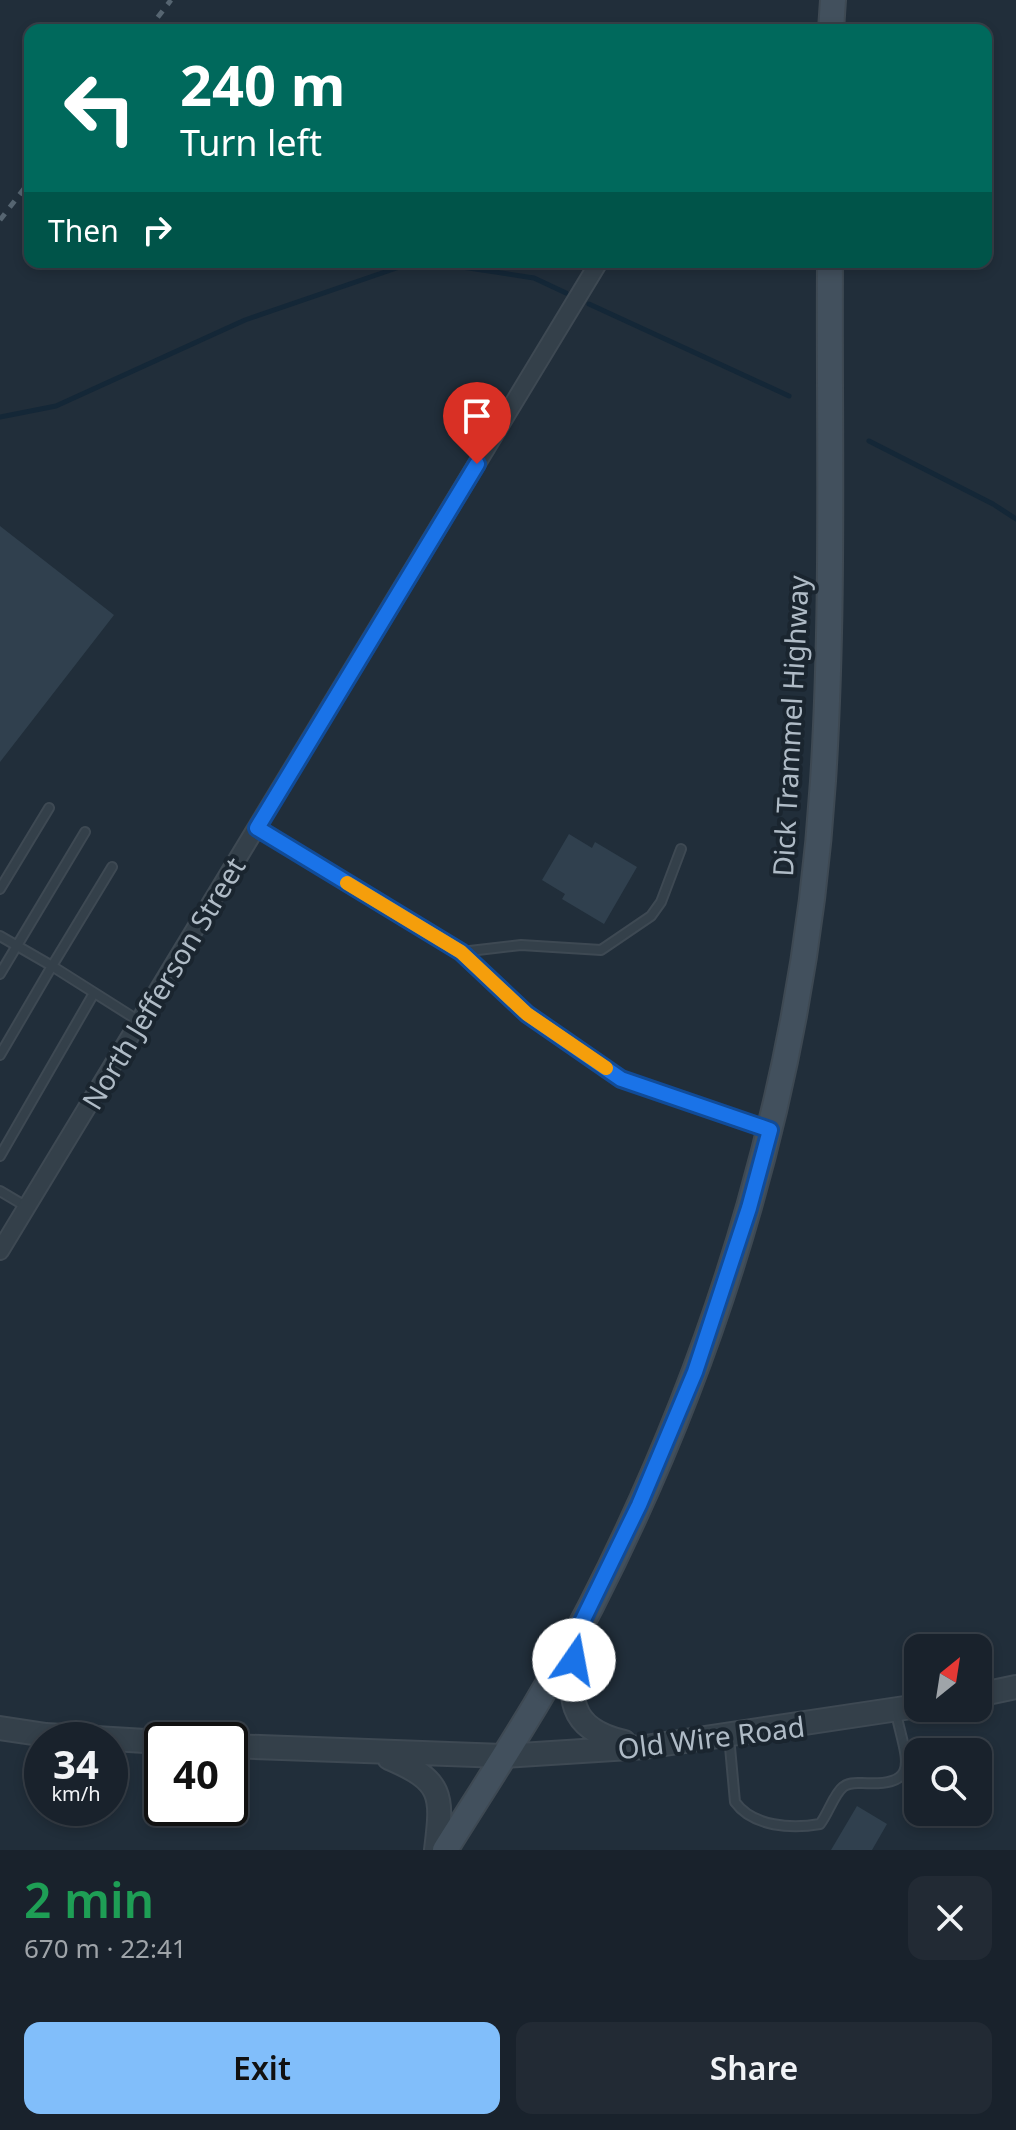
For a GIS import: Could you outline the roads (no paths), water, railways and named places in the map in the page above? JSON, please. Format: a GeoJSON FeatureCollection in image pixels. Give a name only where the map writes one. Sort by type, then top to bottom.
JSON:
{"type":"FeatureCollection","features":[{"type":"Feature","properties":{"kind":"main road"},"geometry":{"type":"LineString","coordinates":[[831,24],[833,0]]}},
{"type":"Feature","properties":{"kind":"main road","name":"Dick Trammel Highway"},"geometry":{"type":"LineString","coordinates":[[445,1850],[578,1630],[639,1505],[695,1372],[749,1208],[770,1130],[804,955],[823,783],[830,268]]}},
{"type":"Feature","properties":{"kind":"street","name":"North Jefferson Street"},"geometry":{"type":"LineString","coordinates":[[0,1251],[595,268]]}},
{"type":"Feature","properties":{"kind":"street"},"geometry":{"type":"LineString","coordinates":[[578,1630],[571,1689],[578,1719],[600,1737],[645,1747]]}},
{"type":"Feature","properties":{"kind":"street"},"geometry":{"type":"LineString","coordinates":[[992,1692],[1016,1687]]}},
{"type":"Feature","properties":{"kind":"street","name":"Old Wire Road"},"geometry":{"type":"LineString","coordinates":[[248,1747],[503,1756],[645,1747],[904,1708]]}},
{"type":"Feature","properties":{"kind":"street"},"geometry":{"type":"LineString","coordinates":[[0,1728],[46,1735],[144,1741]]}},
{"type":"Feature","properties":{"kind":"street"},"geometry":{"type":"LineString","coordinates":[[377,1753],[419,1771],[435,1788],[441,1812],[436,1850]]}},
{"type":"Feature","properties":{"kind":"lane"},"geometry":{"type":"LineString","coordinates":[[0,889],[49,808]]}},
{"type":"Feature","properties":{"kind":"lane"},"geometry":{"type":"LineString","coordinates":[[257,828],[461,952],[527,1014],[621,1079],[770,1130]]}},
{"type":"Feature","properties":{"kind":"lane"},"geometry":{"type":"LineString","coordinates":[[0,974],[85,832]]}},
{"type":"Feature","properties":{"kind":"lane"},"geometry":{"type":"LineString","coordinates":[[461,952],[521,945],[601,950],[651,916],[661,902],[681,849]]}},
{"type":"Feature","properties":{"kind":"lane"},"geometry":{"type":"LineString","coordinates":[[0,1055],[112,867]]}},
{"type":"Feature","properties":{"kind":"lane"},"geometry":{"type":"LineString","coordinates":[[0,936],[139,1021]]}},
{"type":"Feature","properties":{"kind":"lane"},"geometry":{"type":"LineString","coordinates":[[0,1156],[94,993]]}},
{"type":"Feature","properties":{"kind":"lane"},"geometry":{"type":"LineString","coordinates":[[0,1191],[27,1207]]}},
{"type":"Feature","properties":{"kind":"lane"},"geometry":{"type":"LineString","coordinates":[[729,1736],[735,1802],[740,1809],[764,1821],[797,1828],[820,1824],[842,1787],[852,1783],[892,1784],[900,1778],[906,1766],[895,1710]]}},
{"type":"Feature","properties":{"kind":"waterway"},"geometry":{"type":"LineString","coordinates":[[0,417],[56,406],[245,320],[397,268]]}},
{"type":"Feature","properties":{"kind":"waterway"},"geometry":{"type":"LineString","coordinates":[[468,268],[534,278],[566,293]]}},
{"type":"Feature","properties":{"kind":"waterway"},"geometry":{"type":"LineString","coordinates":[[589,304],[789,396]]}},
{"type":"Feature","properties":{"kind":"waterway"},"geometry":{"type":"LineString","coordinates":[[869,441],[993,504],[1016,519]]}},
{"type":"Feature","properties":{"kind":"railway"},"geometry":{"type":"LineString","coordinates":[[153,24],[171,0]]}},
{"type":"Feature","properties":{"kind":"railway"},"geometry":{"type":"LineString","coordinates":[[0,220],[24,189]]}}]}
